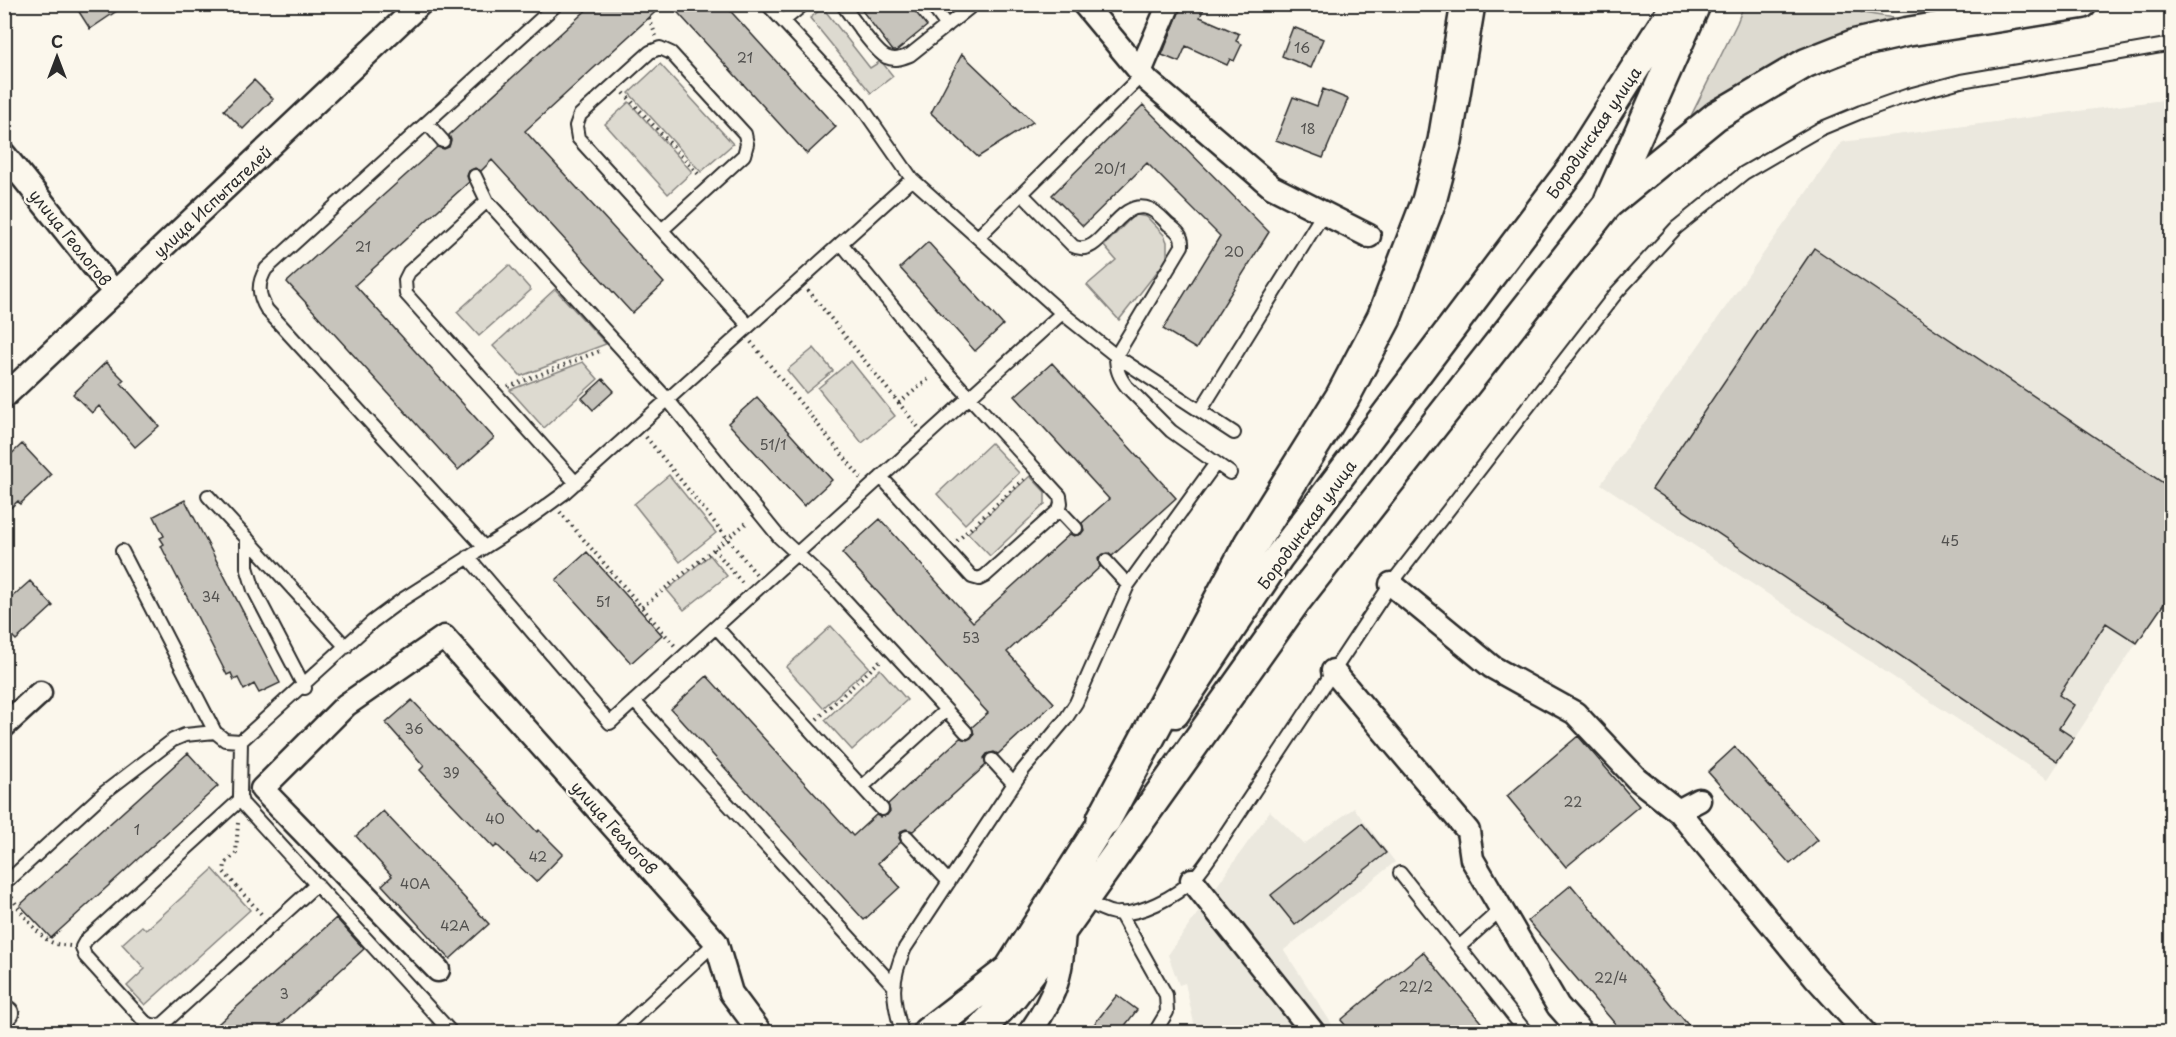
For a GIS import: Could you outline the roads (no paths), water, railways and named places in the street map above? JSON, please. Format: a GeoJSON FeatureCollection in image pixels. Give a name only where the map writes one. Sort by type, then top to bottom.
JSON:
{"type":"FeatureCollection","features":[{"type":"Feature","properties":{"kind":"main road"},"geometry":{"type":"LineString","coordinates":[[1104,819],[1251,544],[1342,398],[1384,318],[1429,201],[1445,141],[1468,4]]}},
{"type":"Feature","properties":{"kind":"street","name":"улица Испытателей"},"geometry":{"type":"LineString","coordinates":[[4,397],[420,4]]}},
{"type":"Feature","properties":{"kind":"street"},"geometry":{"type":"LineString","coordinates":[[1084,4],[1141,74],[1272,187],[1369,236]]}},
{"type":"Feature","properties":{"kind":"street"},"geometry":{"type":"LineString","coordinates":[[1141,74],[1169,4]]}},
{"type":"Feature","properties":{"kind":"street","name":"Бородинская улица"},"geometry":{"type":"LineString","coordinates":[[927,1032],[1009,969],[1104,819],[1278,558],[1572,168],[1676,4]]}},
{"type":"Feature","properties":{"kind":"street"},"geometry":{"type":"LineString","coordinates":[[1607,205],[1696,4]]}},
{"type":"Feature","properties":{"kind":"street"},"geometry":{"type":"LineString","coordinates":[[978,1032],[1013,996],[1064,928],[1297,600],[1607,205],[1716,116],[1806,63],[1854,44],[1906,32],[2082,4]]}},
{"type":"Feature","properties":{"kind":"street","name":"улица Геологов"},"geometry":{"type":"LineString","coordinates":[[4,154],[115,293]]}},
{"type":"Feature","properties":{"kind":"street"},"geometry":{"type":"LineString","coordinates":[[1391,584],[1492,667],[1575,713],[1637,779],[1678,812],[1815,976],[1865,1032]]}},
{"type":"Feature","properties":{"kind":"street","name":"улица Геологов"},"geometry":{"type":"LineString","coordinates":[[438,970],[262,789],[346,705],[444,637],[716,942],[731,993],[760,1032]]}},
{"type":"Feature","properties":{"kind":"street"},"geometry":{"type":"LineString","coordinates":[[1334,671],[1468,831],[1472,859],[1558,1006],[1581,1032]]}},
{"type":"Feature","properties":{"kind":"street"},"geometry":{"type":"LineString","coordinates":[[4,726],[40,693]]}},
{"type":"Feature","properties":{"kind":"street"},"geometry":{"type":"LineString","coordinates":[[1678,812],[1699,800]]}},
{"type":"Feature","properties":{"kind":"street"},"geometry":{"type":"LineString","coordinates":[[1192,880],[1313,1032]]}},
{"type":"Feature","properties":{"kind":"street"},"geometry":{"type":"LineString","coordinates":[[1030,1032],[1046,1010],[1059,980],[1064,928]]}},
{"type":"Feature","properties":{"kind":"lane"},"geometry":{"type":"LineString","coordinates":[[484,548],[267,310],[259,293],[261,277],[266,269],[557,4]]}},
{"type":"Feature","properties":{"kind":"lane"},"geometry":{"type":"LineString","coordinates":[[767,4],[859,103],[912,179],[1062,313],[1116,356],[1234,433]]}},
{"type":"Feature","properties":{"kind":"lane"},"geometry":{"type":"LineString","coordinates":[[783,21],[804,4]]}},
{"type":"Feature","properties":{"kind":"lane"},"geometry":{"type":"LineString","coordinates":[[842,4],[881,54],[893,59],[901,59],[910,55],[974,4]]}},
{"type":"Feature","properties":{"kind":"lane"},"geometry":{"type":"LineString","coordinates":[[931,4],[947,26]]}},
{"type":"Feature","properties":{"kind":"lane"},"geometry":{"type":"LineString","coordinates":[[1084,899],[1096,907],[1120,913],[1135,911],[1172,895],[1192,880],[1213,853],[1391,584],[1623,284],[1676,228],[1744,173],[1820,129],[1909,94],[1961,81],[2172,44]]}},
{"type":"Feature","properties":{"kind":"lane"},"geometry":{"type":"LineString","coordinates":[[662,230],[744,155],[747,144],[745,134],[671,53],[665,49],[655,49],[580,116],[576,126],[578,138],[662,230],[746,329]]}},
{"type":"Feature","properties":{"kind":"lane"},"geometry":{"type":"LineString","coordinates":[[978,237],[1141,74]]}},
{"type":"Feature","properties":{"kind":"lane"},"geometry":{"type":"LineString","coordinates":[[427,123],[443,141]]}},
{"type":"Feature","properties":{"kind":"lane"},"geometry":{"type":"LineString","coordinates":[[475,176],[487,201],[668,400],[779,537],[834,588],[966,732]]}},
{"type":"Feature","properties":{"kind":"lane"},"geometry":{"type":"LineString","coordinates":[[122,551],[215,732],[225,741],[241,741],[403,598],[552,503],[576,483],[912,179]]}},
{"type":"Feature","properties":{"kind":"lane"},"geometry":{"type":"LineString","coordinates":[[1022,194],[1073,246],[1080,249],[1090,247],[1126,212],[1134,208],[1144,208],[1155,212],[1181,237],[1180,250],[1116,356],[1118,372],[1127,387],[1171,432],[1230,473]]}},
{"type":"Feature","properties":{"kind":"lane"},"geometry":{"type":"LineString","coordinates":[[487,201],[409,272],[405,280],[405,287],[410,300],[576,483]]}},
{"type":"Feature","properties":{"kind":"lane"},"geometry":{"type":"LineString","coordinates":[[1201,410],[1324,212]]}},
{"type":"Feature","properties":{"kind":"lane"},"geometry":{"type":"LineString","coordinates":[[841,243],[942,367],[1060,496],[1061,503],[1059,510],[982,578],[972,577],[881,477]]}},
{"type":"Feature","properties":{"kind":"lane"},"geometry":{"type":"LineString","coordinates":[[468,557],[610,723],[1062,313]]}},
{"type":"Feature","properties":{"kind":"lane"},"geometry":{"type":"LineString","coordinates":[[902,1032],[895,1009],[893,985],[904,948],[1030,761],[1065,720],[1076,703],[1128,585],[1216,463]]}},
{"type":"Feature","properties":{"kind":"lane"},"geometry":{"type":"LineString","coordinates":[[208,496],[345,647]]}},
{"type":"Feature","properties":{"kind":"lane"},"geometry":{"type":"LineString","coordinates":[[1059,510],[1076,528]]}},
{"type":"Feature","properties":{"kind":"lane"},"geometry":{"type":"LineString","coordinates":[[247,538],[248,567],[254,590],[304,687]]}},
{"type":"Feature","properties":{"kind":"lane"},"geometry":{"type":"LineString","coordinates":[[1106,561],[1128,585]]}},
{"type":"Feature","properties":{"kind":"lane"},"geometry":{"type":"LineString","coordinates":[[716,627],[882,809]]}},
{"type":"Feature","properties":{"kind":"lane"},"geometry":{"type":"LineString","coordinates":[[634,701],[893,985]]}},
{"type":"Feature","properties":{"kind":"lane"},"geometry":{"type":"LineString","coordinates":[[862,787],[946,710]]}},
{"type":"Feature","properties":{"kind":"lane"},"geometry":{"type":"LineString","coordinates":[[4,882],[105,792],[173,740],[185,735],[215,732]]}},
{"type":"Feature","properties":{"kind":"lane"},"geometry":{"type":"LineString","coordinates":[[241,741],[241,799],[452,1032]]}},
{"type":"Feature","properties":{"kind":"lane"},"geometry":{"type":"LineString","coordinates":[[992,760],[1014,784]]}},
{"type":"Feature","properties":{"kind":"lane"},"geometry":{"type":"LineString","coordinates":[[241,799],[86,940],[82,947],[85,956],[144,1021],[157,1026],[163,1024],[317,884]]}},
{"type":"Feature","properties":{"kind":"lane"},"geometry":{"type":"LineString","coordinates":[[907,837],[949,882]]}},
{"type":"Feature","properties":{"kind":"lane"},"geometry":{"type":"LineString","coordinates":[[1400,873],[1526,1032]]}},
{"type":"Feature","properties":{"kind":"lane"},"geometry":{"type":"LineString","coordinates":[[1459,947],[1501,909]]}},
{"type":"Feature","properties":{"kind":"lane"},"geometry":{"type":"LineString","coordinates":[[1120,913],[1166,995],[1167,1012],[1155,1032]]}},
{"type":"Feature","properties":{"kind":"lane"},"geometry":{"type":"LineString","coordinates":[[619,1032],[716,942]]}}]}
